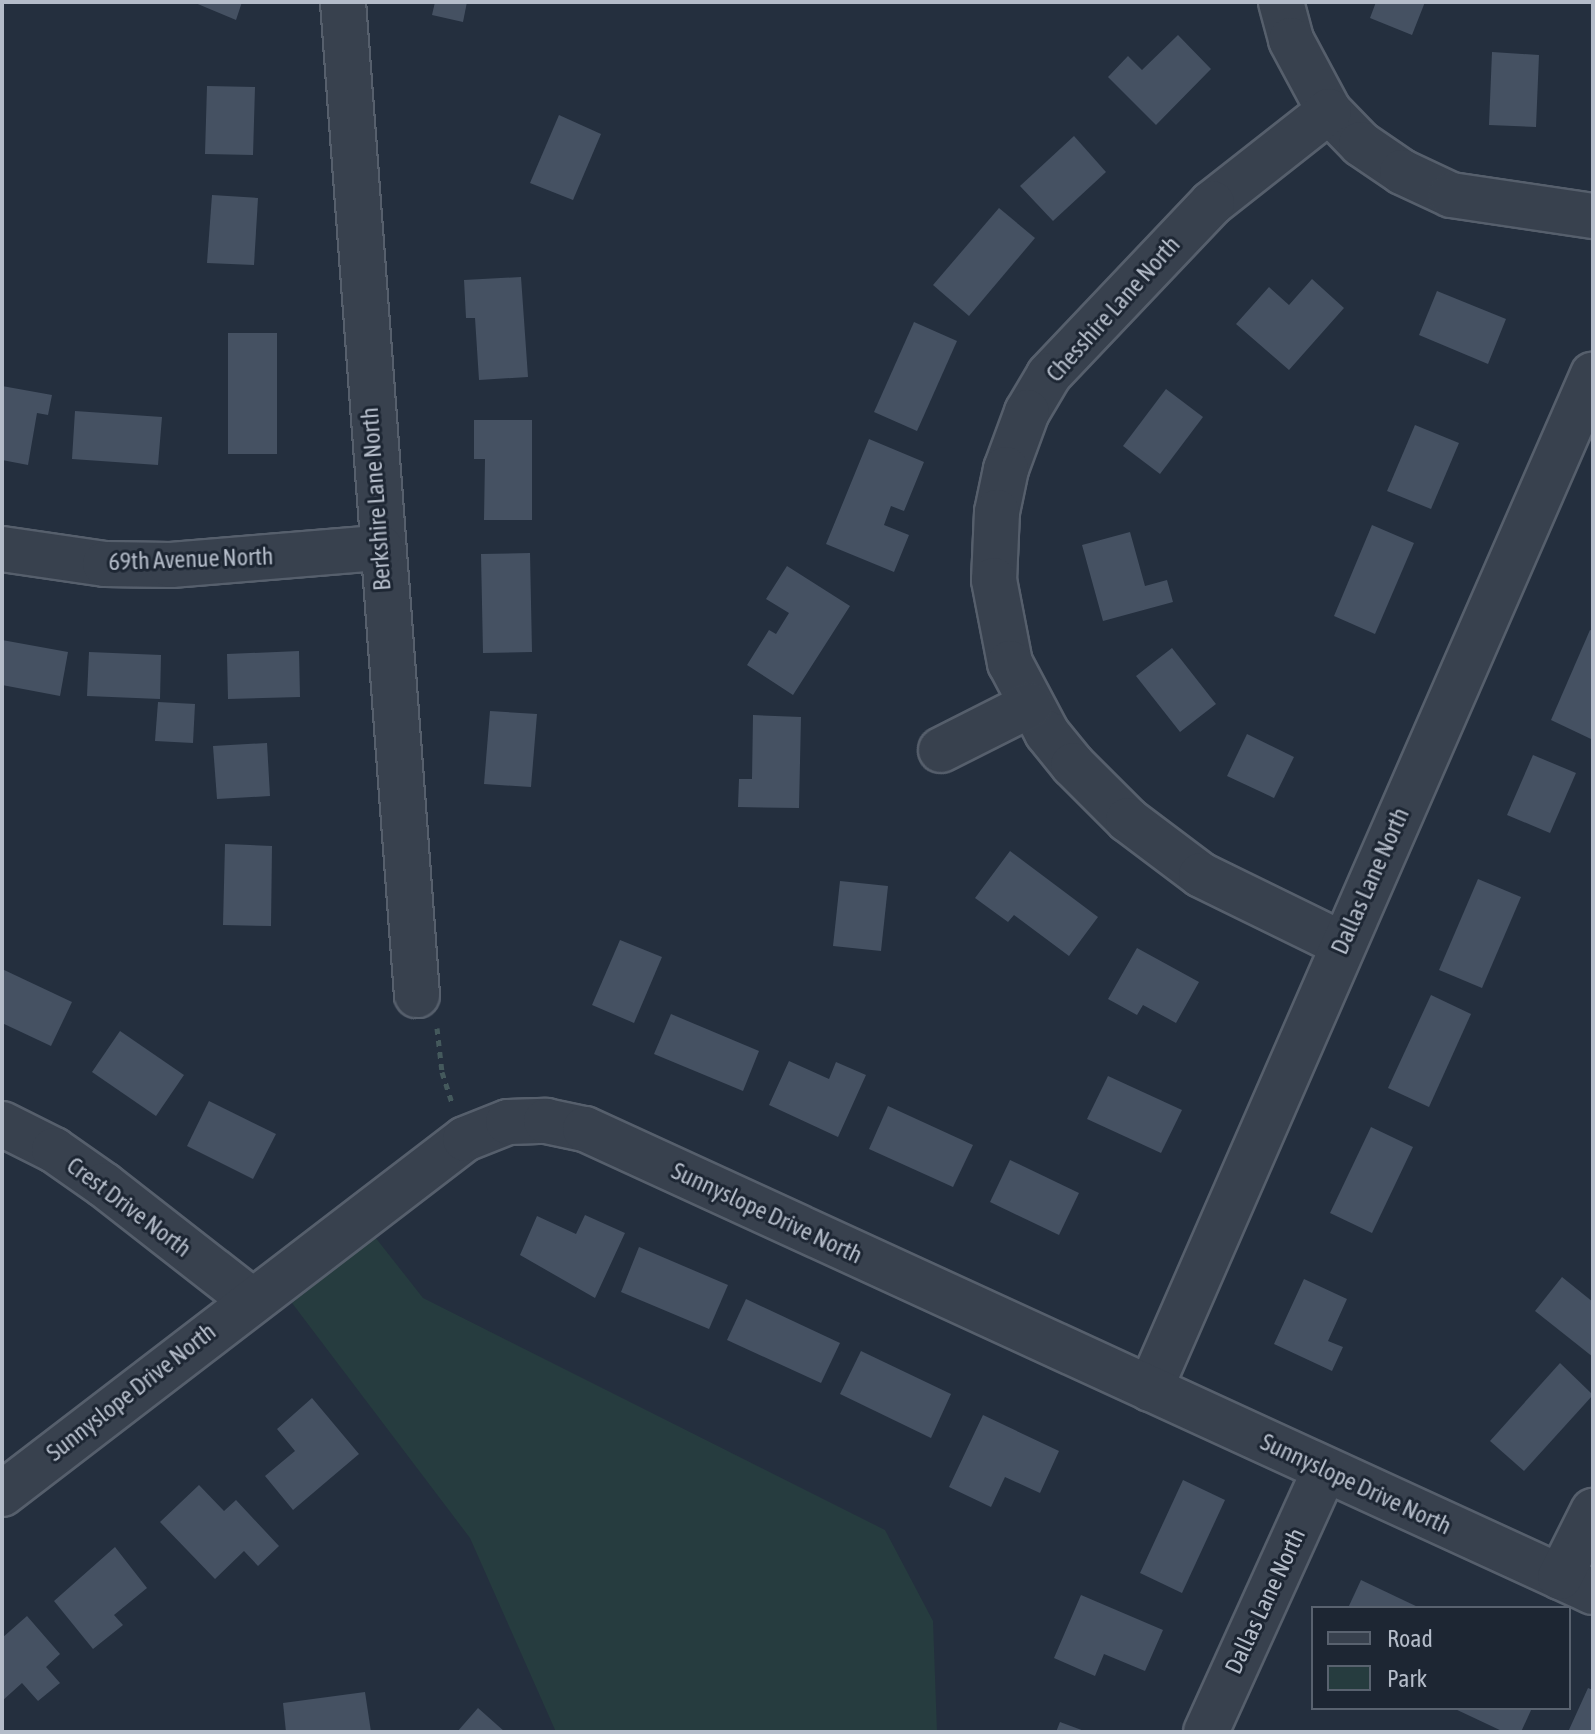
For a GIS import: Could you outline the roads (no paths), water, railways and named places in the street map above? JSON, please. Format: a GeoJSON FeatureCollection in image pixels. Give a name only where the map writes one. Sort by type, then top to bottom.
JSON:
{"type":"FeatureCollection","features":[{"type":"Feature","properties":{"kind":"street","name":"Berkshire Lane North"},"geometry":{"type":"LineString","coordinates":[[343,2],[380,548],[417,995]]}},
{"type":"Feature","properties":{"kind":"street"},"geometry":{"type":"LineString","coordinates":[[1281,2],[1291,40],[1329,111],[1371,151],[1451,195],[1593,216]]}},
{"type":"Feature","properties":{"kind":"street","name":"Chesshire Lane North"},"geometry":{"type":"LineString","coordinates":[[1329,111],[1190,225],[1075,345],[1027,412],[997,512],[994,580],[1010,663],[1030,705],[1073,765],[1163,849],[1242,899],[1342,944]]}},
{"type":"Feature","properties":{"kind":"street","name":"Dallas Lane North"},"geometry":{"type":"LineString","coordinates":[[1150,1389],[1593,374]]}},
{"type":"Feature","properties":{"kind":"street","name":"69th Avenue North"},"geometry":{"type":"LineString","coordinates":[[2,549],[105,564],[171,565],[380,548]]}},
{"type":"Feature","properties":{"kind":"street"},"geometry":{"type":"LineString","coordinates":[[941,750],[1030,705]]}},
{"type":"Feature","properties":{"kind":"street","name":"Sunnyslope Drive North"},"geometry":{"type":"LineString","coordinates":[[2,1494],[250,1299],[465,1139],[508,1122],[546,1121],[585,1129],[1577,1585]]}},
{"type":"Feature","properties":{"kind":"street","name":"Crest Drive North"},"geometry":{"type":"LineString","coordinates":[[2,1124],[67,1159],[250,1299]]}},
{"type":"Feature","properties":{"kind":"street","name":"Dallas Lane North"},"geometry":{"type":"LineString","coordinates":[[1206,1732],[1325,1470]]}},
{"type":"Feature","properties":{"kind":"street"},"geometry":{"type":"LineString","coordinates":[[1577,1585],[1593,1511]]}}]}
